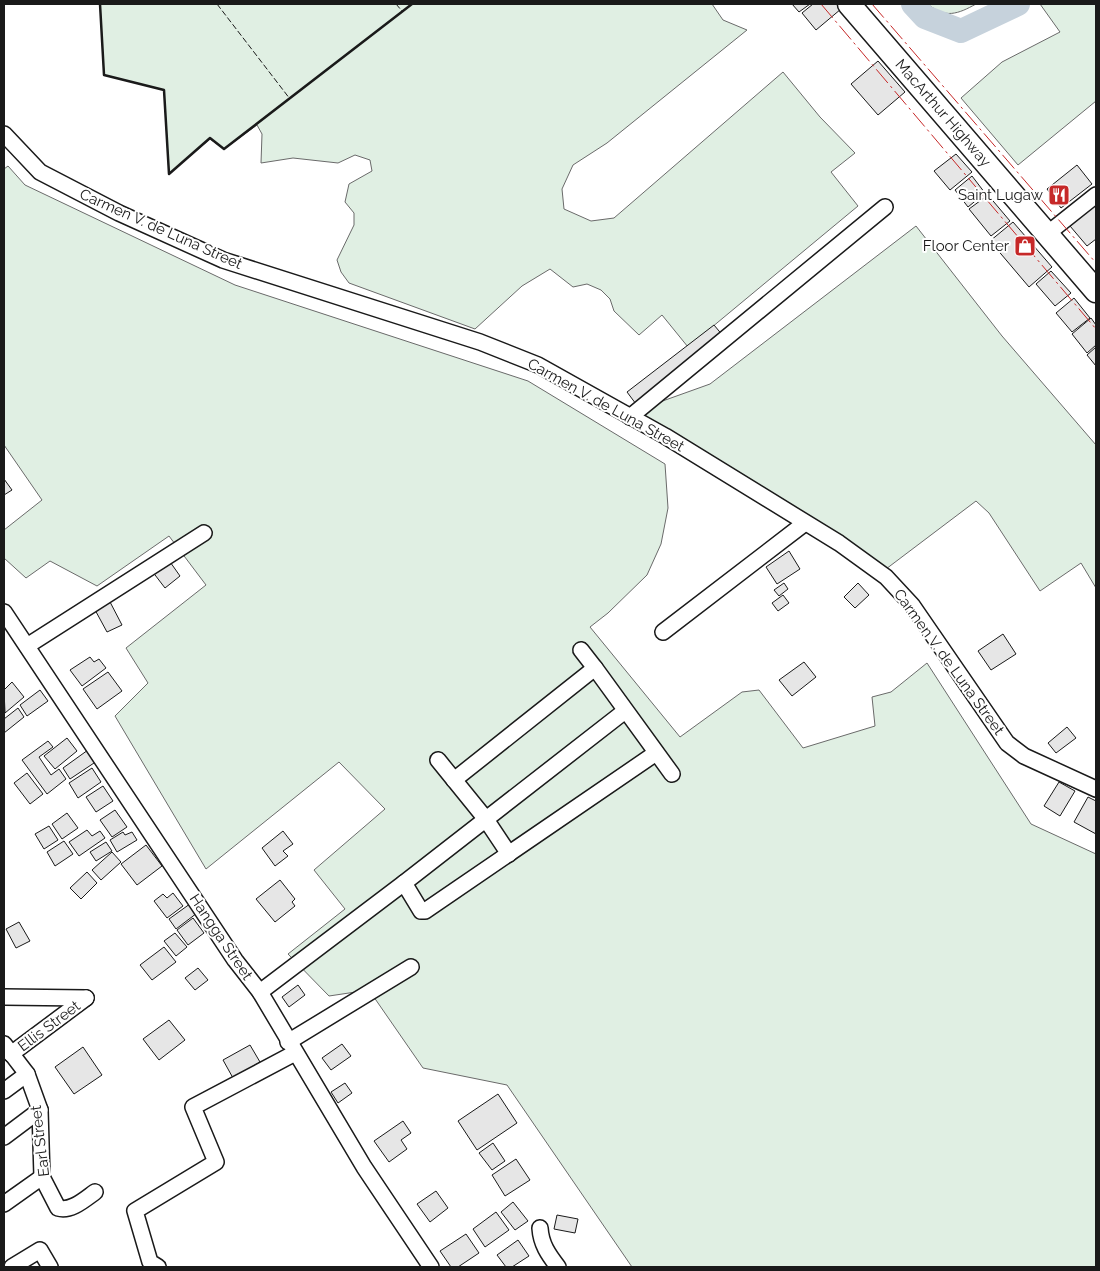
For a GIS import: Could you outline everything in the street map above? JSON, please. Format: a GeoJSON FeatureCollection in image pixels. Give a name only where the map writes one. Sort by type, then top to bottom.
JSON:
{"type":"FeatureCollection","features":[{"type":"Feature","properties":{"kind":"highway","name":"MacArthur Highway"},"geometry":{"type":"LineString","coordinates":[[849,4],[1096,291]]}},
{"type":"Feature","properties":{"kind":"street","name":"Carmen V. de Luna Street"},"geometry":{"type":"LineString","coordinates":[[4,134],[40,172],[119,214],[223,260],[480,342],[538,364],[630,418],[665,436],[839,543],[886,577],[912,606],[1007,743],[1024,756],[1096,789]]}},
{"type":"Feature","properties":{"kind":"street"},"geometry":{"type":"LineString","coordinates":[[1047,234],[1096,195]]}},
{"type":"Feature","properties":{"kind":"street"},"geometry":{"type":"LineString","coordinates":[[630,418],[885,207]]}},
{"type":"Feature","properties":{"kind":"street"},"geometry":{"type":"LineString","coordinates":[[664,632],[805,523]]}},
{"type":"Feature","properties":{"kind":"street"},"geometry":{"type":"LineString","coordinates":[[27,646],[204,532]]}},
{"type":"Feature","properties":{"kind":"street","name":"Hangga Street"},"geometry":{"type":"LineString","coordinates":[[4,612],[235,960],[260,992],[364,1167],[431,1267]]}},
{"type":"Feature","properties":{"kind":"street"},"geometry":{"type":"LineString","coordinates":[[582,650],[672,774]]}},
{"type":"Feature","properties":{"kind":"street"},"geometry":{"type":"LineString","coordinates":[[454,780],[595,668]]}},
{"type":"Feature","properties":{"kind":"street"},"geometry":{"type":"LineString","coordinates":[[260,992],[404,883],[484,818],[625,710]]}},
{"type":"Feature","properties":{"kind":"street"},"geometry":{"type":"LineString","coordinates":[[404,883],[421,911],[426,911],[656,753]]}},
{"type":"Feature","properties":{"kind":"street"},"geometry":{"type":"LineString","coordinates":[[438,760],[484,818],[509,854]]}},
{"type":"Feature","properties":{"kind":"street"},"geometry":{"type":"LineString","coordinates":[[158,1267],[150,1262],[135,1211],[216,1162],[194,1107],[292,1048],[411,967]]}},
{"type":"Feature","properties":{"kind":"street","name":"Ellis Street"},"geometry":{"type":"LineString","coordinates":[[4,997],[86,998],[8,1049]]}},
{"type":"Feature","properties":{"kind":"street","name":"Earl Street"},"geometry":{"type":"LineString","coordinates":[[8,1049],[27,1074],[40,1110],[42,1177],[58,1208],[64,1210],[95,1192]]}},
{"type":"Feature","properties":{"kind":"street"},"geometry":{"type":"LineString","coordinates":[[4,1091],[27,1074]]}},
{"type":"Feature","properties":{"kind":"street"},"geometry":{"type":"LineString","coordinates":[[4,1137],[40,1110]]}},
{"type":"Feature","properties":{"kind":"street"},"geometry":{"type":"LineString","coordinates":[[4,1204],[42,1177]]}},
{"type":"Feature","properties":{"kind":"street"},"geometry":{"type":"LineString","coordinates":[[540,1228],[545,1249],[558,1267]]}},
{"type":"Feature","properties":{"kind":"street"},"geometry":{"type":"LineString","coordinates":[[12,1267],[40,1250],[50,1267]]}},
{"type":"Feature","properties":{"kind":"green space"},"geometry":{"type":"Polygon","coordinates":[[[100,4],[712,4],[723,20],[747,30],[607,143],[573,165],[562,189],[564,209],[591,221],[614,218],[783,72],[820,117],[855,153],[831,172],[858,206],[688,347],[662,315],[639,335],[614,311],[610,299],[601,290],[587,284],[573,287],[550,269],[522,286],[475,329],[349,283],[341,272],[337,260],[354,225],[354,213],[345,202],[349,184],[372,171],[370,160],[355,155],[338,163],[293,158],[261,163],[262,134],[257,125],[224,149],[210,139],[169,174],[164,90],[104,75],[100,4]]]}},
{"type":"Feature","properties":{"kind":"green space"},"geometry":{"type":"Polygon","coordinates":[[[928,4],[976,4],[957,12],[946,13],[934,9],[928,4]]]}},
{"type":"Feature","properties":{"kind":"green space"},"geometry":{"type":"Polygon","coordinates":[[[1040,4],[1096,4],[1096,101],[1018,165],[961,98],[1002,62],[1060,32],[1040,4]]]}},
{"type":"Feature","properties":{"kind":"green space"},"geometry":{"type":"Polygon","coordinates":[[[8,166],[25,185],[235,285],[528,381],[665,464],[668,508],[661,544],[647,575],[608,613],[590,627],[680,737],[742,692],[759,690],[803,748],[875,726],[872,697],[891,692],[927,663],[1031,824],[1096,854],[1096,1267],[632,1267],[507,1085],[423,1068],[369,990],[329,996],[288,954],[345,909],[314,870],[385,809],[339,762],[206,869],[115,716],[148,683],[126,648],[206,585],[169,536],[97,586],[50,561],[26,578],[4,558],[4,530],[42,500],[4,445],[4,169],[8,166]]]}},
{"type":"Feature","properties":{"kind":"green space"},"geometry":{"type":"Polygon","coordinates":[[[916,226],[1002,336],[1096,445],[1096,588],[1081,563],[1040,591],[989,513],[976,501],[886,569],[641,420],[657,403],[710,384],[916,226]]]}},
{"type":"Feature","properties":{"kind":"building"},"geometry":{"type":"Polygon","coordinates":[[[792,4],[810,4],[799,12],[792,4]]]}},
{"type":"Feature","properties":{"kind":"building"},"geometry":{"type":"Polygon","coordinates":[[[813,4],[837,4],[841,9],[816,30],[802,13],[813,4]]]}},
{"type":"Feature","properties":{"kind":"building"},"geometry":{"type":"Polygon","coordinates":[[[878,61],[905,92],[878,115],[851,84],[878,61]]]}},
{"type":"Feature","properties":{"kind":"building"},"geometry":{"type":"Polygon","coordinates":[[[956,154],[972,172],[950,190],[934,171],[956,154]]]}},
{"type":"Feature","properties":{"kind":"building"},"geometry":{"type":"Polygon","coordinates":[[[1077,165],[1092,184],[1061,208],[1047,189],[1077,165]]]}},
{"type":"Feature","properties":{"kind":"building"},"geometry":{"type":"Polygon","coordinates":[[[972,176],[985,193],[968,207],[955,190],[972,176]]]}},
{"type":"Feature","properties":{"kind":"building"},"geometry":{"type":"Polygon","coordinates":[[[988,195],[1010,221],[991,236],[969,209],[988,195]]]}},
{"type":"Feature","properties":{"kind":"building"},"geometry":{"type":"Polygon","coordinates":[[[1096,204],[1096,239],[1087,246],[1070,226],[1096,204]]]}},
{"type":"Feature","properties":{"kind":"building"},"geometry":{"type":"Polygon","coordinates":[[[1013,222],[1052,267],[1029,287],[990,241],[1013,222]]]}},
{"type":"Feature","properties":{"kind":"building"},"geometry":{"type":"Polygon","coordinates":[[[1051,271],[1071,293],[1055,306],[1036,284],[1051,271]]]}},
{"type":"Feature","properties":{"kind":"building"},"geometry":{"type":"Polygon","coordinates":[[[1074,298],[1090,318],[1072,332],[1056,313],[1074,298]]]}},
{"type":"Feature","properties":{"kind":"building"},"geometry":{"type":"Polygon","coordinates":[[[1091,318],[1096,325],[1096,345],[1087,353],[1072,334],[1091,318]]]}},
{"type":"Feature","properties":{"kind":"building"},"geometry":{"type":"Polygon","coordinates":[[[714,325],[724,337],[636,404],[627,392],[714,325]]]}},
{"type":"Feature","properties":{"kind":"building"},"geometry":{"type":"Polygon","coordinates":[[[1096,347],[1096,366],[1087,355],[1096,347]]]}},
{"type":"Feature","properties":{"kind":"building"},"geometry":{"type":"Polygon","coordinates":[[[4,479],[12,490],[4,495],[4,479]]]}},
{"type":"Feature","properties":{"kind":"building"},"geometry":{"type":"Polygon","coordinates":[[[789,551],[800,569],[777,584],[766,567],[789,551]]]}},
{"type":"Feature","properties":{"kind":"building"},"geometry":{"type":"Polygon","coordinates":[[[168,559],[180,576],[165,588],[152,571],[168,559]]]}},
{"type":"Feature","properties":{"kind":"building"},"geometry":{"type":"Polygon","coordinates":[[[784,583],[788,589],[779,596],[774,590],[784,583]]]}},
{"type":"Feature","properties":{"kind":"building"},"geometry":{"type":"Polygon","coordinates":[[[858,583],[869,595],[855,608],[844,597],[858,583]]]}},
{"type":"Feature","properties":{"kind":"building"},"geometry":{"type":"Polygon","coordinates":[[[783,595],[789,603],[778,611],[772,603],[783,595]]]}},
{"type":"Feature","properties":{"kind":"building"},"geometry":{"type":"Polygon","coordinates":[[[109,600],[122,625],[107,632],[94,608],[109,600]]]}},
{"type":"Feature","properties":{"kind":"building"},"geometry":{"type":"Polygon","coordinates":[[[1003,634],[1016,654],[991,670],[978,651],[1003,634]]]}},
{"type":"Feature","properties":{"kind":"building"},"geometry":{"type":"Polygon","coordinates":[[[90,657],[94,662],[99,659],[106,668],[82,686],[70,670],[90,657]]]}},
{"type":"Feature","properties":{"kind":"building"},"geometry":{"type":"Polygon","coordinates":[[[804,662],[816,677],[792,696],[779,680],[804,662]]]}},
{"type":"Feature","properties":{"kind":"building"},"geometry":{"type":"Polygon","coordinates":[[[108,672],[122,691],[97,709],[83,689],[108,672]]]}},
{"type":"Feature","properties":{"kind":"building"},"geometry":{"type":"Polygon","coordinates":[[[12,682],[24,697],[5,713],[4,690],[12,682]]]}},
{"type":"Feature","properties":{"kind":"building"},"geometry":{"type":"Polygon","coordinates":[[[40,690],[48,701],[27,716],[20,705],[40,690]]]}},
{"type":"Feature","properties":{"kind":"building"},"geometry":{"type":"Polygon","coordinates":[[[18,708],[24,717],[4,733],[4,719],[18,708]]]}},
{"type":"Feature","properties":{"kind":"building"},"geometry":{"type":"Polygon","coordinates":[[[1067,727],[1076,738],[1056,753],[1048,743],[1067,727]]]}},
{"type":"Feature","properties":{"kind":"building"},"geometry":{"type":"Polygon","coordinates":[[[67,738],[77,751],[55,769],[44,756],[67,738]]]}},
{"type":"Feature","properties":{"kind":"building"},"geometry":{"type":"Polygon","coordinates":[[[48,741],[53,747],[39,757],[51,775],[59,769],[66,779],[47,794],[22,760],[48,741]]]}},
{"type":"Feature","properties":{"kind":"building"},"geometry":{"type":"Polygon","coordinates":[[[88,750],[97,761],[70,779],[63,768],[88,750]]]}},
{"type":"Feature","properties":{"kind":"building"},"geometry":{"type":"Polygon","coordinates":[[[92,768],[101,782],[78,798],[69,783],[92,768]]]}},
{"type":"Feature","properties":{"kind":"building"},"geometry":{"type":"Polygon","coordinates":[[[27,773],[43,794],[30,804],[14,783],[27,773]]]}},
{"type":"Feature","properties":{"kind":"building"},"geometry":{"type":"Polygon","coordinates":[[[1059,782],[1075,791],[1060,816],[1044,806],[1059,782]]]}},
{"type":"Feature","properties":{"kind":"building"},"geometry":{"type":"Polygon","coordinates":[[[103,786],[113,801],[96,812],[86,797],[103,786]]]}},
{"type":"Feature","properties":{"kind":"building"},"geometry":{"type":"Polygon","coordinates":[[[1088,797],[1096,801],[1096,834],[1074,822],[1088,797]]]}},
{"type":"Feature","properties":{"kind":"building"},"geometry":{"type":"Polygon","coordinates":[[[115,810],[127,827],[112,837],[100,820],[115,810]]]}},
{"type":"Feature","properties":{"kind":"building"},"geometry":{"type":"Polygon","coordinates":[[[67,813],[78,828],[62,839],[52,824],[67,813]]]}},
{"type":"Feature","properties":{"kind":"building"},"geometry":{"type":"Polygon","coordinates":[[[49,826],[58,840],[44,849],[35,834],[49,826]]]}},
{"type":"Feature","properties":{"kind":"building"},"geometry":{"type":"Polygon","coordinates":[[[87,830],[92,836],[100,831],[105,838],[79,856],[69,842],[87,830]]]}},
{"type":"Feature","properties":{"kind":"building"},"geometry":{"type":"Polygon","coordinates":[[[283,831],[293,844],[283,851],[288,856],[275,866],[262,848],[283,831]]]}},
{"type":"Feature","properties":{"kind":"building"},"geometry":{"type":"Polygon","coordinates":[[[123,832],[125,835],[132,832],[137,840],[117,852],[110,840],[123,832]]]}},
{"type":"Feature","properties":{"kind":"building"},"geometry":{"type":"Polygon","coordinates":[[[64,841],[73,854],[55,866],[47,852],[64,841]]]}},
{"type":"Feature","properties":{"kind":"building"},"geometry":{"type":"Polygon","coordinates":[[[106,842],[112,851],[96,861],[90,852],[106,842]]]}},
{"type":"Feature","properties":{"kind":"building"},"geometry":{"type":"Polygon","coordinates":[[[146,845],[162,866],[137,885],[121,864],[146,845]]]}},
{"type":"Feature","properties":{"kind":"building"},"geometry":{"type":"Polygon","coordinates":[[[112,852],[121,862],[101,880],[92,870],[112,852]]]}},
{"type":"Feature","properties":{"kind":"building"},"geometry":{"type":"Polygon","coordinates":[[[87,872],[97,883],[81,899],[70,888],[87,872]]]}},
{"type":"Feature","properties":{"kind":"building"},"geometry":{"type":"Polygon","coordinates":[[[280,880],[295,899],[292,902],[295,906],[275,922],[256,899],[280,880]]]}},
{"type":"Feature","properties":{"kind":"building"},"geometry":{"type":"Polygon","coordinates":[[[173,893],[183,906],[167,918],[154,901],[163,894],[167,898],[173,893]]]}},
{"type":"Feature","properties":{"kind":"building"},"geometry":{"type":"Polygon","coordinates":[[[194,901],[201,910],[176,929],[169,919],[194,901]]]}},
{"type":"Feature","properties":{"kind":"building"},"geometry":{"type":"Polygon","coordinates":[[[193,918],[204,933],[188,945],[177,930],[193,918]]]}},
{"type":"Feature","properties":{"kind":"building"},"geometry":{"type":"Polygon","coordinates":[[[19,922],[30,941],[16,948],[6,929],[19,922]]]}},
{"type":"Feature","properties":{"kind":"building"},"geometry":{"type":"Polygon","coordinates":[[[175,933],[187,947],[176,956],[164,941],[175,933]]]}},
{"type":"Feature","properties":{"kind":"building"},"geometry":{"type":"Polygon","coordinates":[[[164,947],[176,962],[152,980],[140,965],[164,947]]]}},
{"type":"Feature","properties":{"kind":"building"},"geometry":{"type":"Polygon","coordinates":[[[198,968],[208,980],[195,990],[185,978],[198,968]]]}},
{"type":"Feature","properties":{"kind":"building"},"geometry":{"type":"Polygon","coordinates":[[[298,985],[305,995],[289,1007],[282,997],[298,985]]]}},
{"type":"Feature","properties":{"kind":"building"},"geometry":{"type":"Polygon","coordinates":[[[169,1020],[185,1040],[159,1060],[143,1039],[169,1020]]]}},
{"type":"Feature","properties":{"kind":"building"},"geometry":{"type":"Polygon","coordinates":[[[342,1044],[351,1056],[331,1070],[322,1058],[342,1044]]]}},
{"type":"Feature","properties":{"kind":"building"},"geometry":{"type":"Polygon","coordinates":[[[250,1045],[260,1062],[233,1078],[223,1060],[250,1045]]]}},
{"type":"Feature","properties":{"kind":"building"},"geometry":{"type":"Polygon","coordinates":[[[83,1047],[102,1075],[74,1094],[55,1067],[83,1047]]]}},
{"type":"Feature","properties":{"kind":"building"},"geometry":{"type":"Polygon","coordinates":[[[345,1083],[352,1093],[338,1103],[331,1092],[345,1083]]]}},
{"type":"Feature","properties":{"kind":"building"},"geometry":{"type":"Polygon","coordinates":[[[498,1094],[517,1123],[477,1150],[458,1121],[498,1094]]]}},
{"type":"Feature","properties":{"kind":"building"},"geometry":{"type":"Polygon","coordinates":[[[403,1121],[411,1133],[401,1140],[407,1149],[389,1162],[374,1141],[403,1121]]]}},
{"type":"Feature","properties":{"kind":"building"},"geometry":{"type":"Polygon","coordinates":[[[493,1143],[505,1161],[492,1170],[479,1153],[493,1143]]]}},
{"type":"Feature","properties":{"kind":"building"},"geometry":{"type":"Polygon","coordinates":[[[516,1159],[530,1180],[505,1196],[492,1175],[516,1159]]]}},
{"type":"Feature","properties":{"kind":"building"},"geometry":{"type":"Polygon","coordinates":[[[436,1191],[448,1208],[430,1222],[417,1204],[436,1191]]]}},
{"type":"Feature","properties":{"kind":"building"},"geometry":{"type":"Polygon","coordinates":[[[513,1202],[528,1221],[515,1230],[501,1212],[513,1202]]]}},
{"type":"Feature","properties":{"kind":"building"},"geometry":{"type":"Polygon","coordinates":[[[496,1212],[509,1230],[485,1247],[473,1229],[496,1212]]]}},
{"type":"Feature","properties":{"kind":"building"},"geometry":{"type":"Polygon","coordinates":[[[557,1215],[578,1219],[575,1233],[554,1229],[557,1215]]]}},
{"type":"Feature","properties":{"kind":"building"},"geometry":{"type":"Polygon","coordinates":[[[466,1234],[479,1253],[458,1267],[451,1267],[440,1251],[466,1234]]]}},
{"type":"Feature","properties":{"kind":"building"},"geometry":{"type":"Polygon","coordinates":[[[518,1240],[529,1256],[512,1267],[506,1267],[497,1255],[518,1240]]]}},
{"type":"Feature","properties":{"kind":"waterway"},"geometry":{"type":"LineString","coordinates":[[913,4],[925,17],[961,31],[1018,4]]}},
{"type":"Feature","properties":{"kind":"fence"},"geometry":{"type":"LineString","coordinates":[[217,4],[290,99]]}},
{"type":"Feature","properties":{"kind":"fence"},"geometry":{"type":"LineString","coordinates":[[396,4],[402,11]]}},
{"type":"Feature","properties":{"kind":"wall"},"geometry":{"type":"LineString","coordinates":[[100,4],[104,75],[164,90],[169,174],[210,138],[224,149],[412,4]]}},
{"type":"Feature","properties":{"kind":"power"},"geometry":{"type":"LineString","coordinates":[[821,4],[1096,329]]}},
{"type":"Feature","properties":{"kind":"power"},"geometry":{"type":"LineString","coordinates":[[872,4],[1096,263]]}},
{"type":"Feature","properties":{"kind":"place","name":"Saint Lugaw"},"geometry":{"type":"Point","coordinates":[1059,195]}},
{"type":"Feature","properties":{"kind":"place","name":"Floor Center"},"geometry":{"type":"Point","coordinates":[1025,246]}}]}
